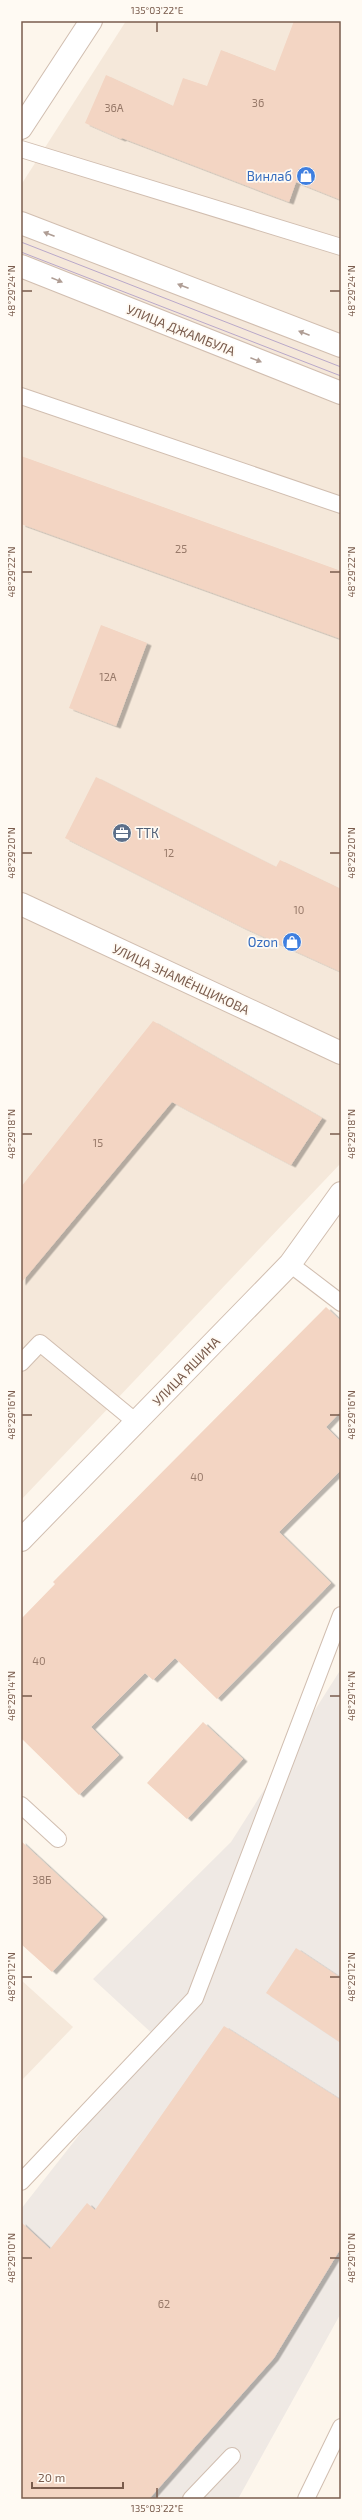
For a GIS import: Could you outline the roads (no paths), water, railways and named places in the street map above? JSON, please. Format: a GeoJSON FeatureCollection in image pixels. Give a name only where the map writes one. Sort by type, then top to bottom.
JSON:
{"type":"FeatureCollection","features":[{"type":"Feature","properties":{"kind":"street"},"geometry":{"type":"LineString","coordinates":[[21,128],[91,21]]}},
{"type":"Feature","properties":{"kind":"street"},"geometry":{"type":"LineString","coordinates":[[21,223],[341,346]]}},
{"type":"Feature","properties":{"kind":"street","name":"УЛИЦА ДЖАМБУЛА"},"geometry":{"type":"LineString","coordinates":[[21,266],[341,393]]}},
{"type":"Feature","properties":{"kind":"street","name":"УЛИЦА ЗНАМЁНЩИКОВА"},"geometry":{"type":"LineString","coordinates":[[21,904],[341,1053]]}},
{"type":"Feature","properties":{"kind":"street","name":"УЛИЦА ЯШИНА"},"geometry":{"type":"LineString","coordinates":[[21,1540],[290,1264],[341,1193]]}},
{"type":"Feature","properties":{"kind":"lane"},"geometry":{"type":"LineString","coordinates":[[21,149],[341,247]]}},
{"type":"Feature","properties":{"kind":"lane"},"geometry":{"type":"LineString","coordinates":[[21,396],[341,505]]}},
{"type":"Feature","properties":{"kind":"lane"},"geometry":{"type":"LineString","coordinates":[[290,1264],[341,1303]]}},
{"type":"Feature","properties":{"kind":"lane"},"geometry":{"type":"LineString","coordinates":[[21,1363],[40,1343],[136,1422]]}},
{"type":"Feature","properties":{"kind":"lane"},"geometry":{"type":"LineString","coordinates":[[21,2182],[195,1998],[341,1615]]}},
{"type":"Feature","properties":{"kind":"lane"},"geometry":{"type":"LineString","coordinates":[[21,1805],[58,1839]]}},
{"type":"Feature","properties":{"kind":"lane"},"geometry":{"type":"LineString","coordinates":[[306,2499],[341,2427]]}},
{"type":"Feature","properties":{"kind":"lane"},"geometry":{"type":"LineString","coordinates":[[191,2499],[232,2456]]}},
{"type":"Feature","properties":{"kind":"tram line"},"geometry":{"type":"LineString","coordinates":[[21,242],[341,367]]}},
{"type":"Feature","properties":{"kind":"tram line"},"geometry":{"type":"LineString","coordinates":[[21,252],[341,376]]}},
{"type":"Feature","properties":{"kind":"place","name":"Винлаб"},"geometry":{"type":"Point","coordinates":[306,176]}},
{"type":"Feature","properties":{"kind":"place","name":"ТТК"},"geometry":{"type":"Point","coordinates":[122,833]}},
{"type":"Feature","properties":{"kind":"place","name":"Ozon"},"geometry":{"type":"Point","coordinates":[292,942]}}]}
